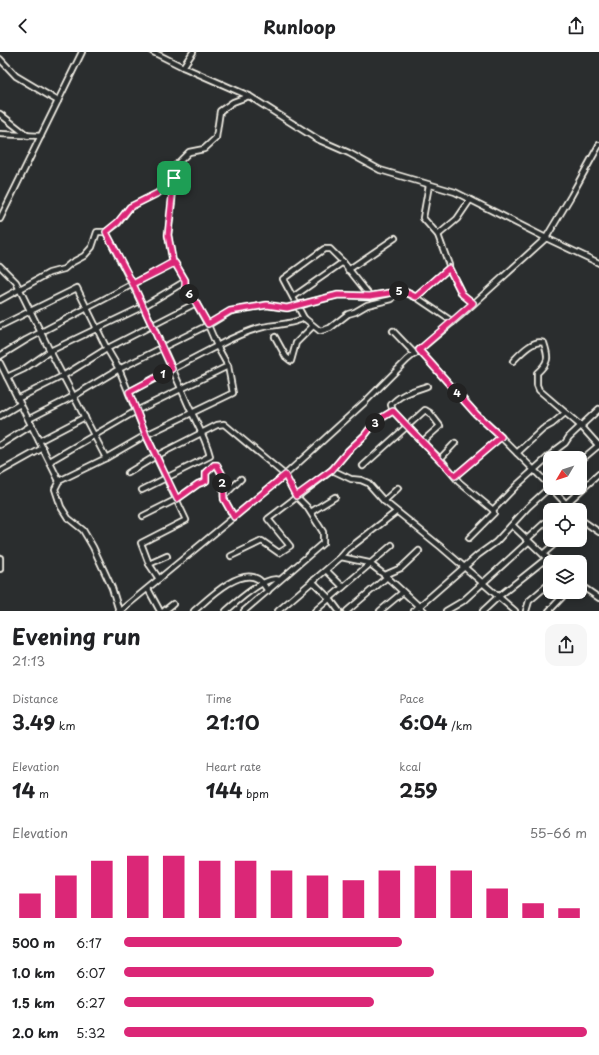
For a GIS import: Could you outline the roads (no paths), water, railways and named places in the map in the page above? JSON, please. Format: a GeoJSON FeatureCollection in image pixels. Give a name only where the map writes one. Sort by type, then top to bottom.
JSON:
{"type":"FeatureCollection","features":[{"type":"Feature","properties":{"kind":"street"},"geometry":{"type":"LineString","coordinates":[[0,219],[82,52]]}},
{"type":"Feature","properties":{"kind":"street"},"geometry":{"type":"LineString","coordinates":[[153,52],[249,96],[317,139],[349,153],[380,170],[455,192],[599,263]]}},
{"type":"Feature","properties":{"kind":"street"},"geometry":{"type":"LineString","coordinates":[[183,67],[193,52]]}},
{"type":"Feature","properties":{"kind":"street"},"geometry":{"type":"LineString","coordinates":[[0,60],[16,76],[58,101]]}},
{"type":"Feature","properties":{"kind":"street"},"geometry":{"type":"LineString","coordinates":[[249,96],[233,102],[220,112],[216,138],[204,149],[189,152],[176,165],[168,235],[173,262],[180,270],[185,280],[185,288],[208,324],[217,346],[228,366],[233,393],[191,412],[106,458],[59,481],[55,489],[61,507],[68,518],[83,530],[93,547],[112,588],[120,611],[285,475],[419,350],[453,322],[546,238],[599,145]]}},
{"type":"Feature","properties":{"kind":"street"},"geometry":{"type":"LineString","coordinates":[[0,114],[28,136]]}},
{"type":"Feature","properties":{"kind":"street"},"geometry":{"type":"LineString","coordinates":[[0,134],[41,136]]}},
{"type":"Feature","properties":{"kind":"street"},"geometry":{"type":"LineString","coordinates":[[0,300],[49,273],[64,269],[70,263],[84,256],[92,247],[97,232],[106,232],[118,222],[130,207],[158,193],[174,178]]}},
{"type":"Feature","properties":{"kind":"street"},"geometry":{"type":"LineString","coordinates":[[429,185],[424,218],[438,235],[443,245],[449,268],[462,294],[473,303]]}},
{"type":"Feature","properties":{"kind":"street"},"geometry":{"type":"LineString","coordinates":[[438,235],[457,219],[470,200]]}},
{"type":"Feature","properties":{"kind":"street"},"geometry":{"type":"LineString","coordinates":[[106,232],[144,306],[191,412],[203,433],[210,456],[142,490]]}},
{"type":"Feature","properties":{"kind":"street"},"geometry":{"type":"LineString","coordinates":[[348,270],[395,238]]}},
{"type":"Feature","properties":{"kind":"street"},"geometry":{"type":"LineString","coordinates":[[370,296],[343,262],[330,249],[324,249],[283,279],[304,318],[320,331],[330,328],[348,314],[377,301],[384,302],[392,299],[394,295],[403,291]]}},
{"type":"Feature","properties":{"kind":"street"},"geometry":{"type":"LineString","coordinates":[[0,356],[173,262]]}},
{"type":"Feature","properties":{"kind":"street"},"geometry":{"type":"LineString","coordinates":[[293,297],[343,262]]}},
{"type":"Feature","properties":{"kind":"street"},"geometry":{"type":"LineString","coordinates":[[0,266],[7,271],[20,289],[40,333],[106,458]]}},
{"type":"Feature","properties":{"kind":"street"},"geometry":{"type":"LineString","coordinates":[[416,297],[449,268]]}},
{"type":"Feature","properties":{"kind":"street"},"geometry":{"type":"LineString","coordinates":[[7,377],[24,369],[50,351],[97,330],[144,306],[184,282]]}},
{"type":"Feature","properties":{"kind":"street"},"geometry":{"type":"LineString","coordinates":[[0,326],[77,288],[97,330],[120,369],[146,435],[186,520],[141,543],[148,564],[159,579]]}},
{"type":"Feature","properties":{"kind":"street"},"geometry":{"type":"LineString","coordinates":[[29,419],[230,311],[267,305],[287,308],[338,295],[370,296],[403,291],[416,297],[453,322]]}},
{"type":"Feature","properties":{"kind":"street"},"geometry":{"type":"LineString","coordinates":[[17,399],[63,376],[108,348],[196,303]]}},
{"type":"Feature","properties":{"kind":"street"},"geometry":{"type":"LineString","coordinates":[[129,392],[243,332],[276,324],[288,325],[304,318]]}},
{"type":"Feature","properties":{"kind":"street"},"geometry":{"type":"LineString","coordinates":[[275,337],[286,358],[291,361],[296,343],[313,326]]}},
{"type":"Feature","properties":{"kind":"street"},"geometry":{"type":"LineString","coordinates":[[393,331],[415,354]]}},
{"type":"Feature","properties":{"kind":"street"},"geometry":{"type":"LineString","coordinates":[[513,361],[525,349],[538,342],[544,343],[548,356],[545,366],[537,373],[537,385],[539,390],[582,427],[599,446],[587,455]]}},
{"type":"Feature","properties":{"kind":"street"},"geometry":{"type":"LineString","coordinates":[[419,350],[476,414],[543,480]]}},
{"type":"Feature","properties":{"kind":"street"},"geometry":{"type":"LineString","coordinates":[[0,363],[59,481]]}},
{"type":"Feature","properties":{"kind":"street"},"geometry":{"type":"LineString","coordinates":[[50,461],[136,411],[182,390],[228,366]]}},
{"type":"Feature","properties":{"kind":"street"},"geometry":{"type":"LineString","coordinates":[[427,386],[409,392],[396,399],[391,405],[393,411],[422,442],[440,458],[455,476],[493,510]]}},
{"type":"Feature","properties":{"kind":"street"},"geometry":{"type":"LineString","coordinates":[[0,416],[20,404]]}},
{"type":"Feature","properties":{"kind":"street"},"geometry":{"type":"LineString","coordinates":[[469,538],[494,513],[493,510],[516,486],[582,427],[599,409]]}},
{"type":"Feature","properties":{"kind":"street"},"geometry":{"type":"LineString","coordinates":[[363,466],[406,425],[425,410],[430,413],[440,426],[422,442]]}},
{"type":"Feature","properties":{"kind":"street"},"geometry":{"type":"LineString","coordinates":[[0,411],[10,411]]}},
{"type":"Feature","properties":{"kind":"street"},"geometry":{"type":"LineString","coordinates":[[231,556],[262,541],[279,554],[288,548],[290,546],[288,542],[268,519],[296,496],[332,470],[348,451],[365,435],[375,422],[393,411]]}},
{"type":"Feature","properties":{"kind":"street"},"geometry":{"type":"LineString","coordinates":[[517,454],[543,429],[552,424],[565,413]]}},
{"type":"Feature","properties":{"kind":"street"},"geometry":{"type":"LineString","coordinates":[[39,440],[85,417]]}},
{"type":"Feature","properties":{"kind":"street"},"geometry":{"type":"LineString","coordinates":[[128,473],[156,456],[217,425],[224,424],[285,475],[296,496],[311,512],[323,532],[323,543],[244,611]]}},
{"type":"Feature","properties":{"kind":"street"},"geometry":{"type":"LineString","coordinates":[[0,444],[32,425]]}},
{"type":"Feature","properties":{"kind":"street"},"geometry":{"type":"LineString","coordinates":[[455,476],[501,437]]}},
{"type":"Feature","properties":{"kind":"street"},"geometry":{"type":"LineString","coordinates":[[440,458],[455,443]]}},
{"type":"Feature","properties":{"kind":"street"},"geometry":{"type":"LineString","coordinates":[[0,472],[43,448]]}},
{"type":"Feature","properties":{"kind":"street"},"geometry":{"type":"LineString","coordinates":[[143,516],[177,499],[198,484],[206,481],[206,473],[214,465],[217,465],[222,473],[224,499],[234,517]]}},
{"type":"Feature","properties":{"kind":"street"},"geometry":{"type":"LineString","coordinates":[[332,470],[350,479],[361,480],[368,483],[396,512],[464,567],[515,611]]}},
{"type":"Feature","properties":{"kind":"street"},"geometry":{"type":"LineString","coordinates":[[558,495],[567,503],[599,474]]}},
{"type":"Feature","properties":{"kind":"street"},"geometry":{"type":"LineString","coordinates":[[224,496],[241,479]]}},
{"type":"Feature","properties":{"kind":"street"},"geometry":{"type":"LineString","coordinates":[[384,501],[398,488]]}},
{"type":"Feature","properties":{"kind":"street"},"geometry":{"type":"LineString","coordinates":[[414,611],[464,567],[496,542],[543,494]]}},
{"type":"Feature","properties":{"kind":"street"},"geometry":{"type":"LineString","coordinates":[[311,512],[335,497]]}},
{"type":"Feature","properties":{"kind":"street"},"geometry":{"type":"LineString","coordinates":[[278,611],[327,570],[347,550],[396,512]]}},
{"type":"Feature","properties":{"kind":"street"},"geometry":{"type":"LineString","coordinates":[[587,524],[599,532]]}},
{"type":"Feature","properties":{"kind":"street"},"geometry":{"type":"LineString","coordinates":[[512,525],[527,541],[544,555]]}},
{"type":"Feature","properties":{"kind":"street"},"geometry":{"type":"LineString","coordinates":[[446,611],[463,601],[543,525]]}},
{"type":"Feature","properties":{"kind":"street"},"geometry":{"type":"LineString","coordinates":[[315,611],[369,563],[392,545]]}},
{"type":"Feature","properties":{"kind":"street"},"geometry":{"type":"LineString","coordinates":[[546,555],[553,547]]}},
{"type":"Feature","properties":{"kind":"street"},"geometry":{"type":"LineString","coordinates":[[347,611],[386,576],[401,568],[419,551]]}},
{"type":"Feature","properties":{"kind":"street"},"geometry":{"type":"LineString","coordinates":[[148,564],[167,556]]}},
{"type":"Feature","properties":{"kind":"street"},"geometry":{"type":"LineString","coordinates":[[341,557],[369,563],[386,576],[424,611]]}},
{"type":"Feature","properties":{"kind":"street"},"geometry":{"type":"LineString","coordinates":[[0,558],[0,569]]}},
{"type":"Feature","properties":{"kind":"street"},"geometry":{"type":"LineString","coordinates":[[483,611],[543,558]]}},
{"type":"Feature","properties":{"kind":"street"},"geometry":{"type":"LineString","coordinates":[[327,570],[342,587]]}},
{"type":"Feature","properties":{"kind":"street"},"geometry":{"type":"LineString","coordinates":[[194,611],[214,593],[239,577],[252,576],[260,580],[268,591]]}},
{"type":"Feature","properties":{"kind":"street"},"geometry":{"type":"LineString","coordinates":[[226,611],[249,592],[272,578],[279,580]]}},
{"type":"Feature","properties":{"kind":"street"},"geometry":{"type":"LineString","coordinates":[[312,581],[330,599],[339,611]]}},
{"type":"Feature","properties":{"kind":"street"},"geometry":{"type":"LineString","coordinates":[[148,589],[160,611]]}},
{"type":"Feature","properties":{"kind":"street"},"geometry":{"type":"LineString","coordinates":[[526,611],[529,601],[543,589]]}},
{"type":"Feature","properties":{"kind":"street"},"geometry":{"type":"LineString","coordinates":[[587,590],[599,598]]}},
{"type":"Feature","properties":{"kind":"street"},"geometry":{"type":"LineString","coordinates":[[380,611],[403,592]]}},
{"type":"Feature","properties":{"kind":"street"},"geometry":{"type":"LineString","coordinates":[[549,611],[560,599]]}},
{"type":"Feature","properties":{"kind":"street"},"geometry":{"type":"LineString","coordinates":[[164,611],[172,604]]}}]}
